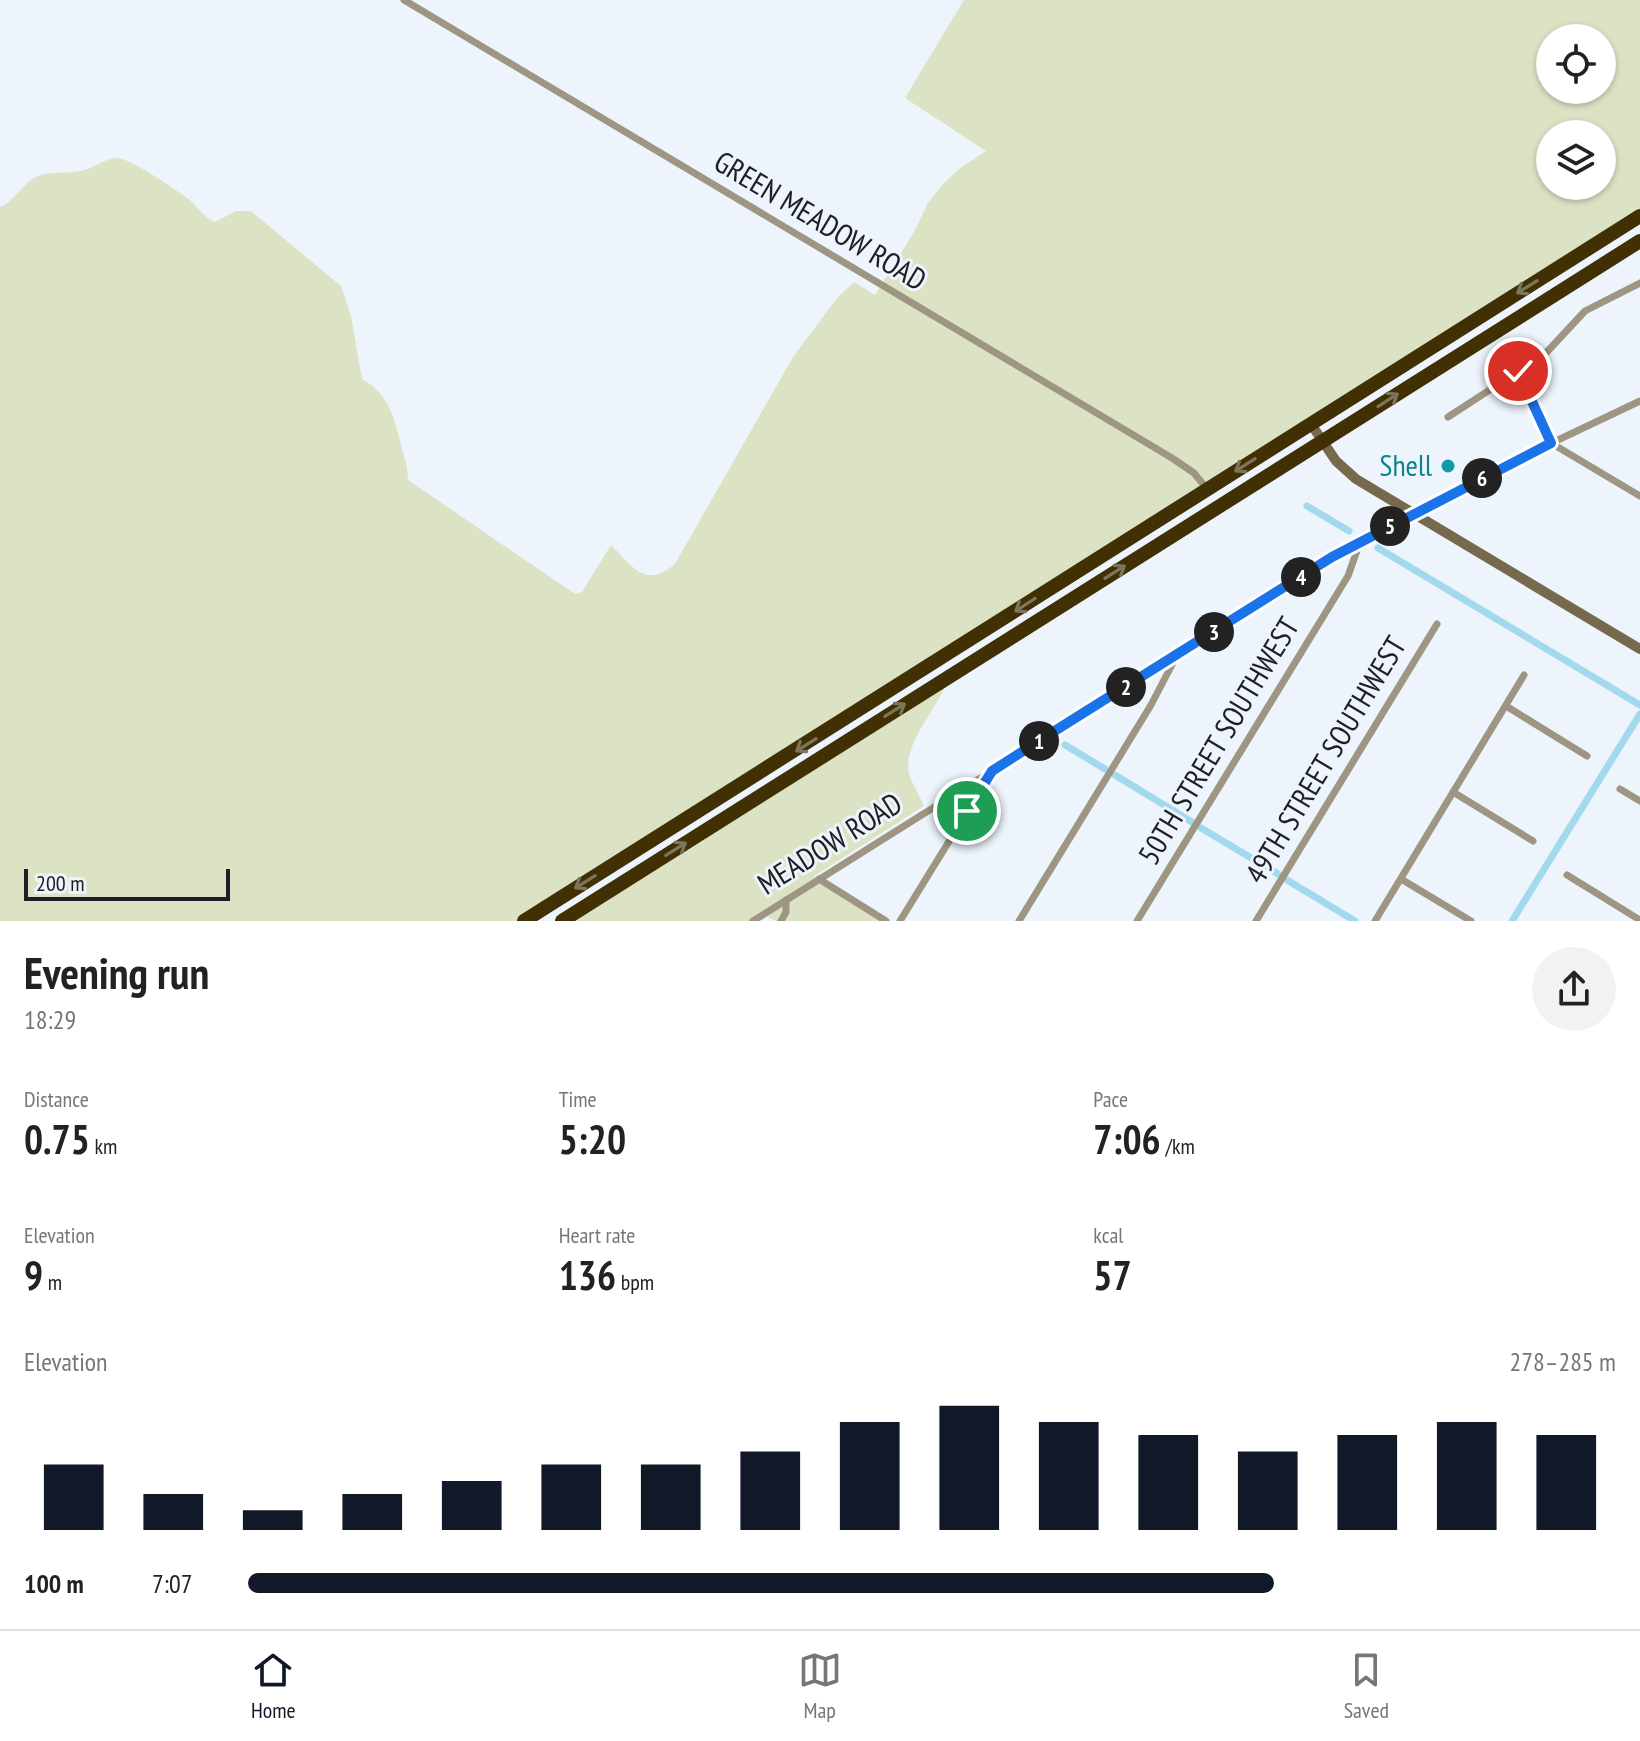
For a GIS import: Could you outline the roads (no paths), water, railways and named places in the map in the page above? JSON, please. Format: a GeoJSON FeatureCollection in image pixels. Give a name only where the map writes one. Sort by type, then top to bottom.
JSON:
{"type":"FeatureCollection","features":[{"type":"Feature","properties":{"kind":"highway"},"geometry":{"type":"LineString","coordinates":[[524,921],[1640,216]]}},
{"type":"Feature","properties":{"kind":"highway"},"geometry":{"type":"LineString","coordinates":[[1552,296],[1566,278],[1640,230]]}},
{"type":"Feature","properties":{"kind":"highway"},"geometry":{"type":"LineString","coordinates":[[562,921],[1640,241]]}},
{"type":"Feature","properties":{"kind":"street","name":"GREEN MEADOW ROAD"},"geometry":{"type":"LineString","coordinates":[[404,0],[1172,458],[1194,473],[1207,489]]}},
{"type":"Feature","properties":{"kind":"street"},"geometry":{"type":"LineString","coordinates":[[1448,417],[1545,354],[1585,311],[1640,283]]}},
{"type":"Feature","properties":{"kind":"street"},"geometry":{"type":"LineString","coordinates":[[1518,371],[1551,443],[1640,496]]}},
{"type":"Feature","properties":{"kind":"street","name":"MEADOW ROAD"},"geometry":{"type":"LineString","coordinates":[[753,921],[1360,542],[1551,443],[1640,401]]}},
{"type":"Feature","properties":{"kind":"street"},"geometry":{"type":"LineString","coordinates":[[1311,424],[1336,461],[1349,473],[1640,649]]}},
{"type":"Feature","properties":{"kind":"street","name":"50TH STREET SOUTHWEST"},"geometry":{"type":"LineString","coordinates":[[1137,921],[1348,576],[1360,542]]}},
{"type":"Feature","properties":{"kind":"street","name":"49TH STREET SOUTHWEST"},"geometry":{"type":"LineString","coordinates":[[1256,921],[1437,624]]}},
{"type":"Feature","properties":{"kind":"street"},"geometry":{"type":"LineString","coordinates":[[1019,921],[1157,695],[1177,655]]}},
{"type":"Feature","properties":{"kind":"street"},"geometry":{"type":"LineString","coordinates":[[1375,921],[1524,675]]}},
{"type":"Feature","properties":{"kind":"street"},"geometry":{"type":"LineString","coordinates":[[1506,706],[1587,756]]}},
{"type":"Feature","properties":{"kind":"street"},"geometry":{"type":"LineString","coordinates":[[900,921],[992,771]]}},
{"type":"Feature","properties":{"kind":"street"},"geometry":{"type":"LineString","coordinates":[[1620,789],[1640,801]]}},
{"type":"Feature","properties":{"kind":"street"},"geometry":{"type":"LineString","coordinates":[[1453,792],[1533,841]]}},
{"type":"Feature","properties":{"kind":"street"},"geometry":{"type":"LineString","coordinates":[[1567,875],[1640,920]]}},
{"type":"Feature","properties":{"kind":"street"},"geometry":{"type":"LineString","coordinates":[[819,879],[886,921]]}},
{"type":"Feature","properties":{"kind":"street"},"geometry":{"type":"LineString","coordinates":[[1401,879],[1471,921]]}},
{"type":"Feature","properties":{"kind":"street"},"geometry":{"type":"LineString","coordinates":[[781,921],[786,912],[786,900]]}},
{"type":"Feature","properties":{"kind":"waterway"},"geometry":{"type":"LineString","coordinates":[[1307,506],[1349,531]]}},
{"type":"Feature","properties":{"kind":"waterway"},"geometry":{"type":"LineString","coordinates":[[1378,548],[1640,705]]}},
{"type":"Feature","properties":{"kind":"waterway"},"geometry":{"type":"LineString","coordinates":[[1512,921],[1640,714]]}},
{"type":"Feature","properties":{"kind":"waterway"},"geometry":{"type":"LineString","coordinates":[[1065,745],[1105,769]]}},
{"type":"Feature","properties":{"kind":"waterway"},"geometry":{"type":"LineString","coordinates":[[1115,775],[1192,822]]}},
{"type":"Feature","properties":{"kind":"waterway"},"geometry":{"type":"LineString","coordinates":[[1201,828],[1278,874]]}},
{"type":"Feature","properties":{"kind":"waterway"},"geometry":{"type":"LineString","coordinates":[[1287,880],[1355,921]]}},
{"type":"Feature","properties":{"kind":"place","name":"Shell"},"geometry":{"type":"Point","coordinates":[1448,466]}}]}
